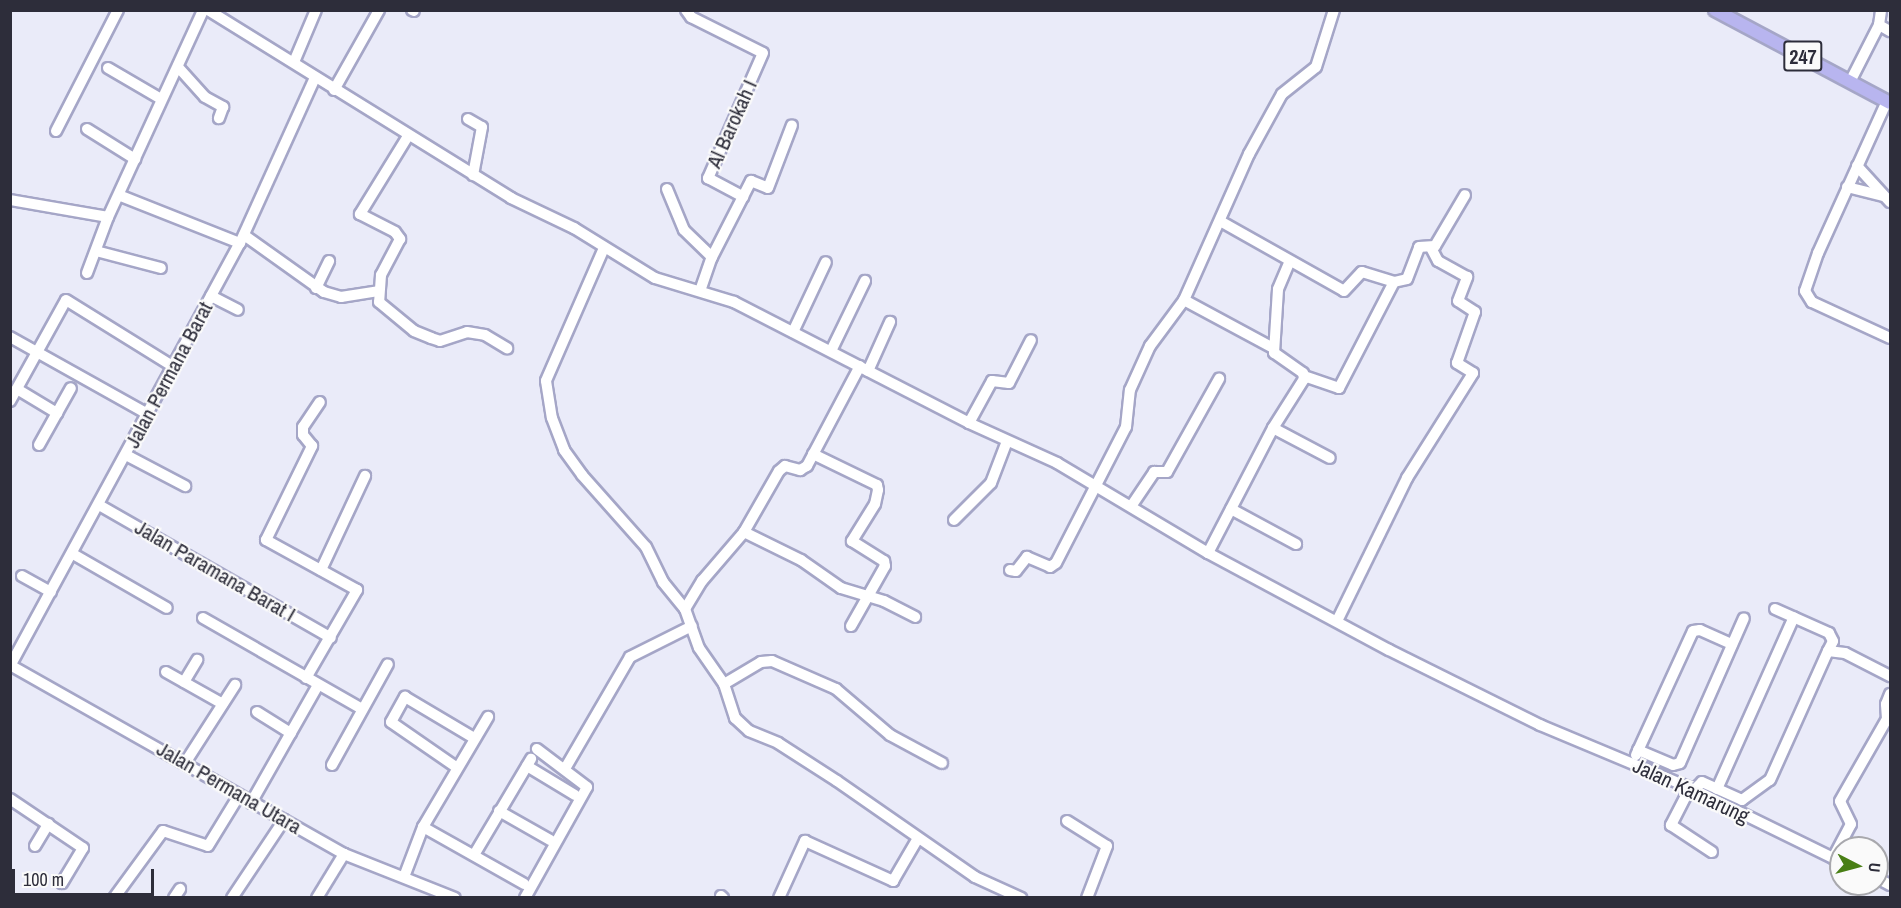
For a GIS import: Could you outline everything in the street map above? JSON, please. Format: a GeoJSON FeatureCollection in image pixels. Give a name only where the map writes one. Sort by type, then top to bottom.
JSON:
{"type":"FeatureCollection","features":[{"type":"Feature","properties":{"kind":"main road","name":"247"},"geometry":{"type":"LineString","coordinates":[[1714,10],[1851,80],[1888,102]]}},
{"type":"Feature","properties":{"kind":"street"},"geometry":{"type":"LineString","coordinates":[[56,130],[118,10]]}},
{"type":"Feature","properties":{"kind":"street"},"geometry":{"type":"LineString","coordinates":[[87,273],[108,217],[121,196],[161,99],[203,10]]}},
{"type":"Feature","properties":{"kind":"street"},"geometry":{"type":"LineString","coordinates":[[208,10],[294,62],[315,78]]}},
{"type":"Feature","properties":{"kind":"street"},"geometry":{"type":"LineString","coordinates":[[294,62],[316,10]]}},
{"type":"Feature","properties":{"kind":"street"},"geometry":{"type":"LineString","coordinates":[[334,90],[379,10]]}},
{"type":"Feature","properties":{"kind":"street","name":"Al Barokah I"},"geometry":{"type":"LineString","coordinates":[[686,10],[691,17],[763,53],[708,178],[743,197],[751,182],[768,188],[792,125]]}},
{"type":"Feature","properties":{"kind":"street"},"geometry":{"type":"LineString","coordinates":[[1010,570],[1015,572],[1027,557],[1054,566],[1098,486],[1126,427],[1130,390],[1150,346],[1184,300],[1249,153],[1282,94],[1316,67],[1334,10]]}},
{"type":"Feature","properties":{"kind":"street"},"geometry":{"type":"LineString","coordinates":[[1851,80],[1879,25],[1881,10]]}},
{"type":"Feature","properties":{"kind":"street"},"geometry":{"type":"LineString","coordinates":[[1879,25],[1890,31]]}},
{"type":"Feature","properties":{"kind":"street"},"geometry":{"type":"LineString","coordinates":[[178,67],[205,97],[224,107],[219,118]]}},
{"type":"Feature","properties":{"kind":"street"},"geometry":{"type":"LineString","coordinates":[[108,68],[161,99]]}},
{"type":"Feature","properties":{"kind":"street","name":"Jalan Kamarung"},"geometry":{"type":"LineString","coordinates":[[315,78],[473,175],[655,278],[723,297],[969,423],[1098,486],[1208,553],[1540,725],[1692,789],[1829,856]]}},
{"type":"Feature","properties":{"kind":"street","name":"Jalan Permana Barat"},"geometry":{"type":"LineString","coordinates":[[11,665],[74,554],[242,239],[315,78]]}},
{"type":"Feature","properties":{"kind":"street"},"geometry":{"type":"LineString","coordinates":[[1888,102],[1818,252],[1806,293],[1812,302],[1890,338]]}},
{"type":"Feature","properties":{"kind":"street"},"geometry":{"type":"LineString","coordinates":[[468,119],[482,127],[473,175]]}},
{"type":"Feature","properties":{"kind":"street"},"geometry":{"type":"LineString","coordinates":[[87,129],[135,159]]}},
{"type":"Feature","properties":{"kind":"street"},"geometry":{"type":"LineString","coordinates":[[377,291],[400,239],[395,232],[360,214],[408,136]]}},
{"type":"Feature","properties":{"kind":"street"},"geometry":{"type":"LineString","coordinates":[[1857,166],[1887,199]]}},
{"type":"Feature","properties":{"kind":"street"},"geometry":{"type":"LineString","coordinates":[[1847,187],[1887,199]]}},
{"type":"Feature","properties":{"kind":"street"},"geometry":{"type":"LineString","coordinates":[[667,189],[684,230],[712,257]]}},
{"type":"Feature","properties":{"kind":"street"},"geometry":{"type":"LineString","coordinates":[[1431,248],[1465,195]]}},
{"type":"Feature","properties":{"kind":"street"},"geometry":{"type":"LineString","coordinates":[[121,196],[242,239],[316,288],[341,297],[377,291]]}},
{"type":"Feature","properties":{"kind":"street"},"geometry":{"type":"LineString","coordinates":[[700,291],[712,257],[743,197]]}},
{"type":"Feature","properties":{"kind":"street"},"geometry":{"type":"LineString","coordinates":[[10,200],[108,217]]}},
{"type":"Feature","properties":{"kind":"street"},"geometry":{"type":"LineString","coordinates":[[1220,221],[1340,291],[1347,290],[1362,272],[1394,282],[1407,279],[1419,247],[1431,248]]}},
{"type":"Feature","properties":{"kind":"street"},"geometry":{"type":"LineString","coordinates":[[604,248],[548,375],[549,404],[564,450],[594,491],[646,547],[663,582],[685,609],[704,657],[724,684],[731,710],[742,726],[778,743],[837,781],[917,840],[975,877],[1021,897]]}},
{"type":"Feature","properties":{"kind":"street"},"geometry":{"type":"LineString","coordinates":[[1337,621],[1407,478],[1473,374],[1457,359],[1475,312],[1458,302],[1467,277],[1438,261],[1431,248]]}},
{"type":"Feature","properties":{"kind":"street"},"geometry":{"type":"LineString","coordinates":[[96,251],[161,268]]}},
{"type":"Feature","properties":{"kind":"street"},"geometry":{"type":"LineString","coordinates":[[316,288],[329,261]]}},
{"type":"Feature","properties":{"kind":"street"},"geometry":{"type":"LineString","coordinates":[[1290,261],[1278,288],[1273,348],[1275,357],[1304,376],[1339,388],[1394,282]]}},
{"type":"Feature","properties":{"kind":"street"},"geometry":{"type":"LineString","coordinates":[[793,332],[826,262]]}},
{"type":"Feature","properties":{"kind":"street"},"geometry":{"type":"LineString","coordinates":[[831,351],[865,281]]}},
{"type":"Feature","properties":{"kind":"street"},"geometry":{"type":"LineString","coordinates":[[377,291],[386,308],[414,331],[440,341],[467,332],[485,335],[507,348]]}},
{"type":"Feature","properties":{"kind":"street"},"geometry":{"type":"LineString","coordinates":[[212,296],[238,310]]}},
{"type":"Feature","properties":{"kind":"street"},"geometry":{"type":"LineString","coordinates":[[10,401],[66,300],[174,367]]}},
{"type":"Feature","properties":{"kind":"street"},"geometry":{"type":"LineString","coordinates":[[1184,300],[1273,348]]}},
{"type":"Feature","properties":{"kind":"street"},"geometry":{"type":"LineString","coordinates":[[685,609],[702,581],[744,532],[779,471],[785,466],[803,469],[890,322]]}},
{"type":"Feature","properties":{"kind":"street"},"geometry":{"type":"LineString","coordinates":[[10,337],[148,414]]}},
{"type":"Feature","properties":{"kind":"street"},"geometry":{"type":"LineString","coordinates":[[969,423],[992,381],[1009,382],[1031,340]]}},
{"type":"Feature","properties":{"kind":"street"},"geometry":{"type":"LineString","coordinates":[[1208,553],[1273,428],[1304,376]]}},
{"type":"Feature","properties":{"kind":"street"},"geometry":{"type":"LineString","coordinates":[[1132,505],[1154,472],[1167,472],[1219,380]]}},
{"type":"Feature","properties":{"kind":"street"},"geometry":{"type":"LineString","coordinates":[[39,445],[71,388]]}},
{"type":"Feature","properties":{"kind":"street"},"geometry":{"type":"LineString","coordinates":[[17,389],[57,413]]}},
{"type":"Feature","properties":{"kind":"street"},"geometry":{"type":"LineString","coordinates":[[306,678],[357,590],[266,540],[312,446],[303,435],[303,427],[321,402]]}},
{"type":"Feature","properties":{"kind":"street"},"geometry":{"type":"LineString","coordinates":[[1273,428],[1330,458]]}},
{"type":"Feature","properties":{"kind":"street"},"geometry":{"type":"LineString","coordinates":[[954,520],[991,483],[1007,441]]}},
{"type":"Feature","properties":{"kind":"street"},"geometry":{"type":"LineString","coordinates":[[813,454],[877,485],[875,504],[852,541],[885,564],[851,626]]}},
{"type":"Feature","properties":{"kind":"street"},"geometry":{"type":"LineString","coordinates":[[126,455],[184,486]]}},
{"type":"Feature","properties":{"kind":"street"},"geometry":{"type":"LineString","coordinates":[[321,570],[365,476]]}},
{"type":"Feature","properties":{"kind":"street","name":"Jalan Paramana Barat I"},"geometry":{"type":"LineString","coordinates":[[99,505],[331,638]]}},
{"type":"Feature","properties":{"kind":"street"},"geometry":{"type":"LineString","coordinates":[[1231,509],[1296,544]]}},
{"type":"Feature","properties":{"kind":"street"},"geometry":{"type":"LineString","coordinates":[[744,532],[801,560],[841,588],[869,596],[915,617]]}},
{"type":"Feature","properties":{"kind":"street"},"geometry":{"type":"LineString","coordinates":[[74,554],[167,608]]}},
{"type":"Feature","properties":{"kind":"street"},"geometry":{"type":"LineString","coordinates":[[22,576],[51,592]]}},
{"type":"Feature","properties":{"kind":"street"},"geometry":{"type":"LineString","coordinates":[[1712,852],[1671,825],[1692,789],[1702,782],[1742,800],[1770,780],[1828,651],[1832,636],[1774,609]]}},
{"type":"Feature","properties":{"kind":"street"},"geometry":{"type":"LineString","coordinates":[[1717,789],[1794,617]]}},
{"type":"Feature","properties":{"kind":"street"},"geometry":{"type":"LineString","coordinates":[[203,618],[362,710]]}},
{"type":"Feature","properties":{"kind":"street"},"geometry":{"type":"LineString","coordinates":[[1638,750],[1673,765],[1680,763],[1744,618]]}},
{"type":"Feature","properties":{"kind":"street"},"geometry":{"type":"LineString","coordinates":[[571,771],[630,657],[692,626]]}},
{"type":"Feature","properties":{"kind":"street"},"geometry":{"type":"LineString","coordinates":[[1632,763],[1693,631],[1700,630],[1732,644]]}},
{"type":"Feature","properties":{"kind":"street"},"geometry":{"type":"LineString","coordinates":[[1828,651],[1845,654],[1890,673]]}},
{"type":"Feature","properties":{"kind":"street"},"geometry":{"type":"LineString","coordinates":[[184,682],[197,660]]}},
{"type":"Feature","properties":{"kind":"street"},"geometry":{"type":"LineString","coordinates":[[724,684],[760,662],[772,661],[836,689],[890,735],[942,763]]}},
{"type":"Feature","properties":{"kind":"street"},"geometry":{"type":"LineString","coordinates":[[332,765],[388,664]]}},
{"type":"Feature","properties":{"kind":"street","name":"Jalan Permana Utara"},"geometry":{"type":"LineString","coordinates":[[11,665],[185,763],[238,797],[344,854],[454,897]]}},
{"type":"Feature","properties":{"kind":"street"},"geometry":{"type":"LineString","coordinates":[[166,672],[223,704]]}},
{"type":"Feature","properties":{"kind":"street"},"geometry":{"type":"LineString","coordinates":[[251,803],[318,685]]}},
{"type":"Feature","properties":{"kind":"street"},"geometry":{"type":"LineString","coordinates":[[185,763],[235,686]]}},
{"type":"Feature","properties":{"kind":"street"},"geometry":{"type":"LineString","coordinates":[[1846,836],[1851,824],[1840,801],[1887,719],[1890,694]]}},
{"type":"Feature","properties":{"kind":"street"},"geometry":{"type":"LineString","coordinates":[[456,766],[391,722],[400,705],[407,696],[474,738]]}},
{"type":"Feature","properties":{"kind":"street"},"geometry":{"type":"LineString","coordinates":[[257,712],[291,733]]}},
{"type":"Feature","properties":{"kind":"street"},"geometry":{"type":"LineString","coordinates":[[401,876],[423,827],[456,766],[488,717]]}},
{"type":"Feature","properties":{"kind":"street"},"geometry":{"type":"LineString","coordinates":[[525,897],[586,790],[585,782],[537,748]]}},
{"type":"Feature","properties":{"kind":"street"},"geometry":{"type":"LineString","coordinates":[[474,855],[529,763],[575,795]]}},
{"type":"Feature","properties":{"kind":"street"},"geometry":{"type":"LineString","coordinates":[[114,897],[164,831],[208,846],[238,797]]}},
{"type":"Feature","properties":{"kind":"street"},"geometry":{"type":"LineString","coordinates":[[10,799],[83,848],[62,883]]}},
{"type":"Feature","properties":{"kind":"street"},"geometry":{"type":"LineString","coordinates":[[499,811],[550,840]]}},
{"type":"Feature","properties":{"kind":"street"},"geometry":{"type":"LineString","coordinates":[[232,897],[284,820]]}},
{"type":"Feature","properties":{"kind":"street"},"geometry":{"type":"LineString","coordinates":[[1067,821],[1107,846],[1087,897]]}},
{"type":"Feature","properties":{"kind":"street"},"geometry":{"type":"LineString","coordinates":[[35,846],[48,824]]}},
{"type":"Feature","properties":{"kind":"street"},"geometry":{"type":"LineString","coordinates":[[423,827],[524,885]]}},
{"type":"Feature","properties":{"kind":"street"},"geometry":{"type":"LineString","coordinates":[[778,897],[805,841],[893,881],[917,840]]}},
{"type":"Feature","properties":{"kind":"street"},"geometry":{"type":"LineString","coordinates":[[317,897],[344,854]]}}]}
